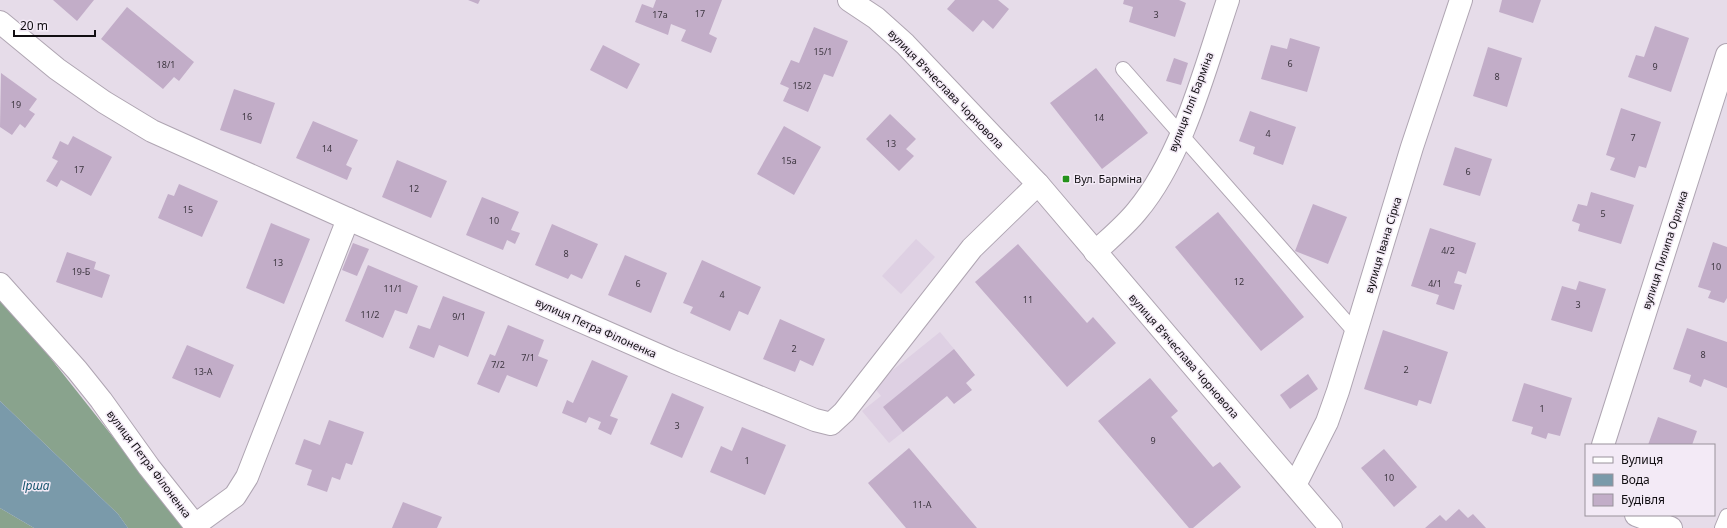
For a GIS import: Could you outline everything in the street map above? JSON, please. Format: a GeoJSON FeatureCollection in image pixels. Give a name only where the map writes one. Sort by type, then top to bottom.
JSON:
{"type":"FeatureCollection","features":[{"type":"Feature","properties":{"kind":"street","name":"вулиця Вʼячеслава Чорновола"},"geometry":{"type":"LineString","coordinates":[[849,0],[876,18],[906,44],[1038,184],[1331,528]]}},
{"type":"Feature","properties":{"kind":"street","name":"вулиця Іллі Барміна"},"geometry":{"type":"LineString","coordinates":[[1095,252],[1136,212],[1150,194],[1161,176],[1181,136],[1228,0]]}},
{"type":"Feature","properties":{"kind":"street","name":"вулиця Івана Сірка"},"geometry":{"type":"LineString","coordinates":[[1295,485],[1327,422],[1356,333],[1412,147],[1461,0]]}},
{"type":"Feature","properties":{"kind":"street","name":"вулиця Петра Філоненка"},"geometry":{"type":"LineString","coordinates":[[0,22],[57,69],[104,102],[152,131],[674,362],[815,420],[831,424],[844,412],[972,248],[1038,184]]}},
{"type":"Feature","properties":{"kind":"street","name":"вулиця Пилипа Орлика"},"geometry":{"type":"LineString","coordinates":[[1603,444],[1727,54]]}},
{"type":"Feature","properties":{"kind":"street","name":"вулиця Петра Філоненка"},"geometry":{"type":"LineString","coordinates":[[0,284],[77,370],[101,400],[149,467],[196,526],[235,496],[247,477],[348,219]]}},
{"type":"Feature","properties":{"kind":"street"},"geometry":{"type":"LineString","coordinates":[[1639,516],[1671,528]]}},
{"type":"Feature","properties":{"kind":"lane"},"geometry":{"type":"LineString","coordinates":[[1123,69],[1356,333]]}},
{"type":"Feature","properties":{"kind":"lane"},"geometry":{"type":"LineString","coordinates":[[1722,528],[1727,516]]}},
{"type":"Feature","properties":{"kind":"shaded area"},"geometry":{"type":"Polygon","coordinates":[[[916,239],[935,257],[901,294],[882,276],[916,239]]]}},
{"type":"Feature","properties":{"kind":"shaded area"},"geometry":{"type":"Polygon","coordinates":[[[940,332],[954,349],[903,432],[889,443],[862,411],[881,396],[873,386],[940,332]]]}},
{"type":"Feature","properties":{"kind":"green space"},"geometry":{"type":"Polygon","coordinates":[[[0,298],[18,317],[185,528],[128,528],[118,514],[0,401],[0,298]]]}},
{"type":"Feature","properties":{"kind":"green space"},"geometry":{"type":"Polygon","coordinates":[[[0,508],[34,528],[0,528],[0,508]]]}},
{"type":"Feature","properties":{"kind":"water","name":"Ірша"},"geometry":{"type":"Polygon","coordinates":[[[0,401],[118,514],[128,528],[34,528],[0,508],[0,401]]]}},
{"type":"Feature","properties":{"kind":"building"},"geometry":{"type":"Polygon","coordinates":[[[53,0],[94,0],[77,21],[53,0]]]}},
{"type":"Feature","properties":{"kind":"building"},"geometry":{"type":"Polygon","coordinates":[[[468,0],[480,0],[478,4],[468,0]]]}},
{"type":"Feature","properties":{"kind":"building"},"geometry":{"type":"Polygon","coordinates":[[[656,0],[722,0],[709,34],[717,38],[711,53],[681,41],[686,30],[671,24],[668,35],[635,22],[642,4],[653,8],[656,0]]]}},
{"type":"Feature","properties":{"kind":"building"},"geometry":{"type":"Polygon","coordinates":[[[955,0],[998,0],[1009,9],[993,29],[983,20],[973,32],[947,9],[955,0]]]}},
{"type":"Feature","properties":{"kind":"building"},"geometry":{"type":"Polygon","coordinates":[[[1124,0],[1179,0],[1186,3],[1175,37],[1129,22],[1133,7],[1123,4],[1124,0]]]}},
{"type":"Feature","properties":{"kind":"building"},"geometry":{"type":"Polygon","coordinates":[[[1502,0],[1541,0],[1533,23],[1499,12],[1502,0]]]}},
{"type":"Feature","properties":{"kind":"building"},"geometry":{"type":"Polygon","coordinates":[[[127,7],[194,62],[179,81],[174,77],[163,89],[101,39],[127,7]]]}},
{"type":"Feature","properties":{"kind":"building"},"geometry":{"type":"Polygon","coordinates":[[[1655,26],[1689,38],[1671,92],[1628,77],[1636,55],[1644,57],[1655,26]]]}},
{"type":"Feature","properties":{"kind":"building"},"geometry":{"type":"Polygon","coordinates":[[[814,27],[848,41],[833,77],[824,74],[808,112],[783,101],[789,88],[780,84],[791,60],[799,63],[814,27]]]}},
{"type":"Feature","properties":{"kind":"building"},"geometry":{"type":"Polygon","coordinates":[[[1290,38],[1320,47],[1307,92],[1261,79],[1271,45],[1287,49],[1290,38]]]}},
{"type":"Feature","properties":{"kind":"building"},"geometry":{"type":"Polygon","coordinates":[[[603,45],[640,64],[627,89],[590,70],[603,45]]]}},
{"type":"Feature","properties":{"kind":"building"},"geometry":{"type":"Polygon","coordinates":[[[1488,47],[1522,58],[1507,107],[1473,96],[1488,47]]]}},
{"type":"Feature","properties":{"kind":"building"},"geometry":{"type":"Polygon","coordinates":[[[1174,58],[1188,63],[1181,85],[1166,81],[1174,58]]]}},
{"type":"Feature","properties":{"kind":"building"},"geometry":{"type":"Polygon","coordinates":[[[1096,68],[1148,133],[1102,169],[1050,103],[1096,68]]]}},
{"type":"Feature","properties":{"kind":"building"},"geometry":{"type":"Polygon","coordinates":[[[1,73],[37,99],[29,110],[35,114],[25,128],[20,124],[12,135],[0,127],[1,73]]]}},
{"type":"Feature","properties":{"kind":"building"},"geometry":{"type":"Polygon","coordinates":[[[234,89],[275,103],[261,144],[220,130],[234,89]]]}},
{"type":"Feature","properties":{"kind":"building"},"geometry":{"type":"Polygon","coordinates":[[[1621,108],[1661,122],[1646,168],[1639,166],[1635,178],[1610,170],[1615,158],[1606,155],[1621,108]]]}},
{"type":"Feature","properties":{"kind":"building"},"geometry":{"type":"Polygon","coordinates":[[[1250,111],[1296,127],[1283,165],[1253,154],[1255,147],[1239,141],[1250,111]]]}},
{"type":"Feature","properties":{"kind":"building"},"geometry":{"type":"Polygon","coordinates":[[[890,114],[916,139],[906,149],[914,156],[899,171],[866,139],[890,114]]]}},
{"type":"Feature","properties":{"kind":"building"},"geometry":{"type":"Polygon","coordinates":[[[313,121],[358,140],[346,165],[352,168],[347,180],[296,158],[313,121]]]}},
{"type":"Feature","properties":{"kind":"building"},"geometry":{"type":"Polygon","coordinates":[[[784,126],[821,147],[794,195],[757,174],[784,126]]]}},
{"type":"Feature","properties":{"kind":"building"},"geometry":{"type":"Polygon","coordinates":[[[73,136],[112,157],[91,196],[61,180],[57,187],[46,181],[58,161],[52,158],[60,141],[68,145],[73,136]]]}},
{"type":"Feature","properties":{"kind":"building"},"geometry":{"type":"Polygon","coordinates":[[[1455,147],[1492,159],[1480,196],[1443,185],[1455,147]]]}},
{"type":"Feature","properties":{"kind":"building"},"geometry":{"type":"Polygon","coordinates":[[[397,160],[447,181],[431,218],[382,197],[397,160]]]}},
{"type":"Feature","properties":{"kind":"building"},"geometry":{"type":"Polygon","coordinates":[[[179,184],[218,201],[202,237],[158,218],[168,194],[174,196],[179,184]]]}},
{"type":"Feature","properties":{"kind":"building"},"geometry":{"type":"Polygon","coordinates":[[[1591,192],[1634,205],[1621,244],[1578,231],[1580,224],[1572,221],[1578,204],[1587,206],[1591,192]]]}},
{"type":"Feature","properties":{"kind":"building"},"geometry":{"type":"Polygon","coordinates":[[[482,197],[519,212],[511,230],[520,233],[515,244],[507,240],[503,250],[466,235],[482,197]]]}},
{"type":"Feature","properties":{"kind":"building"},"geometry":{"type":"Polygon","coordinates":[[[1313,204],[1347,217],[1328,264],[1295,251],[1313,204]]]}},
{"type":"Feature","properties":{"kind":"building"},"geometry":{"type":"Polygon","coordinates":[[[1218,212],[1304,317],[1261,351],[1175,247],[1218,212]]]}},
{"type":"Feature","properties":{"kind":"building"},"geometry":{"type":"Polygon","coordinates":[[[271,223],[310,239],[284,304],[246,288],[271,223]]]}},
{"type":"Feature","properties":{"kind":"building"},"geometry":{"type":"Polygon","coordinates":[[[552,224],[598,244],[582,279],[571,274],[568,279],[535,265],[552,224]]]}},
{"type":"Feature","properties":{"kind":"building"},"geometry":{"type":"Polygon","coordinates":[[[1430,228],[1476,243],[1466,274],[1458,271],[1454,283],[1462,285],[1454,310],[1436,304],[1439,295],[1411,286],[1430,228]]]}},
{"type":"Feature","properties":{"kind":"building"},"geometry":{"type":"Polygon","coordinates":[[[1713,242],[1727,247],[1727,298],[1724,303],[1708,298],[1711,291],[1698,287],[1713,242]]]}},
{"type":"Feature","properties":{"kind":"building"},"geometry":{"type":"Polygon","coordinates":[[[353,243],[369,249],[357,276],[342,270],[353,243]]]}},
{"type":"Feature","properties":{"kind":"building"},"geometry":{"type":"Polygon","coordinates":[[[1018,244],[1087,323],[1093,317],[1116,343],[1067,387],[975,282],[1018,244]]]}},
{"type":"Feature","properties":{"kind":"building"},"geometry":{"type":"Polygon","coordinates":[[[67,252],[96,262],[94,269],[110,275],[102,298],[56,282],[67,252]]]}},
{"type":"Feature","properties":{"kind":"building"},"geometry":{"type":"Polygon","coordinates":[[[625,255],[667,273],[651,313],[608,295],[625,255]]]}},
{"type":"Feature","properties":{"kind":"building"},"geometry":{"type":"Polygon","coordinates":[[[702,260],[761,287],[748,315],[739,311],[730,331],[690,313],[693,307],[683,303],[702,260]]]}},
{"type":"Feature","properties":{"kind":"building"},"geometry":{"type":"Polygon","coordinates":[[[368,265],[418,286],[407,314],[395,310],[383,338],[345,321],[368,265]]]}},
{"type":"Feature","properties":{"kind":"building"},"geometry":{"type":"Polygon","coordinates":[[[1579,281],[1606,289],[1592,332],[1551,320],[1562,286],[1576,290],[1579,281]]]}},
{"type":"Feature","properties":{"kind":"building"},"geometry":{"type":"Polygon","coordinates":[[[443,296],[485,312],[468,357],[439,345],[434,358],[409,348],[418,325],[430,329],[443,296]]]}},
{"type":"Feature","properties":{"kind":"building"},"geometry":{"type":"Polygon","coordinates":[[[780,319],[825,339],[813,366],[800,360],[795,372],[763,359],[780,319]]]}},
{"type":"Feature","properties":{"kind":"building"},"geometry":{"type":"Polygon","coordinates":[[[508,325],[544,340],[538,356],[548,360],[537,387],[507,375],[499,393],[477,384],[490,354],[495,356],[508,325]]]}},
{"type":"Feature","properties":{"kind":"building"},"geometry":{"type":"Polygon","coordinates":[[[1687,328],[1727,342],[1727,388],[1704,379],[1701,387],[1689,382],[1691,375],[1673,369],[1687,328]]]}},
{"type":"Feature","properties":{"kind":"building"},"geometry":{"type":"Polygon","coordinates":[[[1383,330],[1448,352],[1431,404],[1419,400],[1417,406],[1364,389],[1383,330]]]}},
{"type":"Feature","properties":{"kind":"building"},"geometry":{"type":"Polygon","coordinates":[[[187,345],[234,365],[220,398],[172,378],[187,345]]]}},
{"type":"Feature","properties":{"kind":"building"},"geometry":{"type":"Polygon","coordinates":[[[954,349],[975,375],[966,383],[972,390],[954,404],[947,396],[903,432],[883,407],[954,349]]]}},
{"type":"Feature","properties":{"kind":"building"},"geometry":{"type":"Polygon","coordinates":[[[592,360],[628,376],[610,416],[618,419],[611,435],[598,429],[601,422],[589,417],[586,423],[562,413],[567,400],[573,403],[592,360]]]}},
{"type":"Feature","properties":{"kind":"building"},"geometry":{"type":"Polygon","coordinates":[[[1308,374],[1318,389],[1290,409],[1280,395],[1308,374]]]}},
{"type":"Feature","properties":{"kind":"building"},"geometry":{"type":"Polygon","coordinates":[[[1150,378],[1178,411],[1171,417],[1213,467],[1220,462],[1241,487],[1193,528],[1189,528],[1098,421],[1150,378]]]}},
{"type":"Feature","properties":{"kind":"building"},"geometry":{"type":"Polygon","coordinates":[[[1524,383],[1572,398],[1560,436],[1548,433],[1546,439],[1531,434],[1533,427],[1512,421],[1524,383]]]}},
{"type":"Feature","properties":{"kind":"building"},"geometry":{"type":"Polygon","coordinates":[[[672,393],[704,407],[682,458],[650,444],[672,393]]]}},
{"type":"Feature","properties":{"kind":"building"},"geometry":{"type":"Polygon","coordinates":[[[1658,417],[1697,431],[1692,444],[1648,444],[1658,417]]]}},
{"type":"Feature","properties":{"kind":"building"},"geometry":{"type":"Polygon","coordinates":[[[329,420],[364,432],[352,465],[346,463],[340,480],[332,477],[327,492],[307,485],[312,470],[295,464],[304,439],[320,445],[329,420]]]}},
{"type":"Feature","properties":{"kind":"building"},"geometry":{"type":"Polygon","coordinates":[[[742,427],[786,445],[765,495],[710,472],[721,446],[732,451],[742,427]]]}},
{"type":"Feature","properties":{"kind":"building"},"geometry":{"type":"Polygon","coordinates":[[[909,448],[977,528],[906,528],[868,483],[909,448]]]}},
{"type":"Feature","properties":{"kind":"building"},"geometry":{"type":"Polygon","coordinates":[[[1384,449],[1417,487],[1394,507],[1361,468],[1384,449]]]}},
{"type":"Feature","properties":{"kind":"building"},"geometry":{"type":"Polygon","coordinates":[[[403,502],[442,517],[437,528],[392,528],[403,502]]]}},
{"type":"Feature","properties":{"kind":"building"},"geometry":{"type":"Polygon","coordinates":[[[1459,509],[1468,518],[1473,514],[1486,528],[1425,528],[1440,515],[1446,521],[1459,509]]]}},
{"type":"Feature","properties":{"kind":"place","name":"Вул. Барміна"},"geometry":{"type":"Point","coordinates":[1066,179]}}]}
